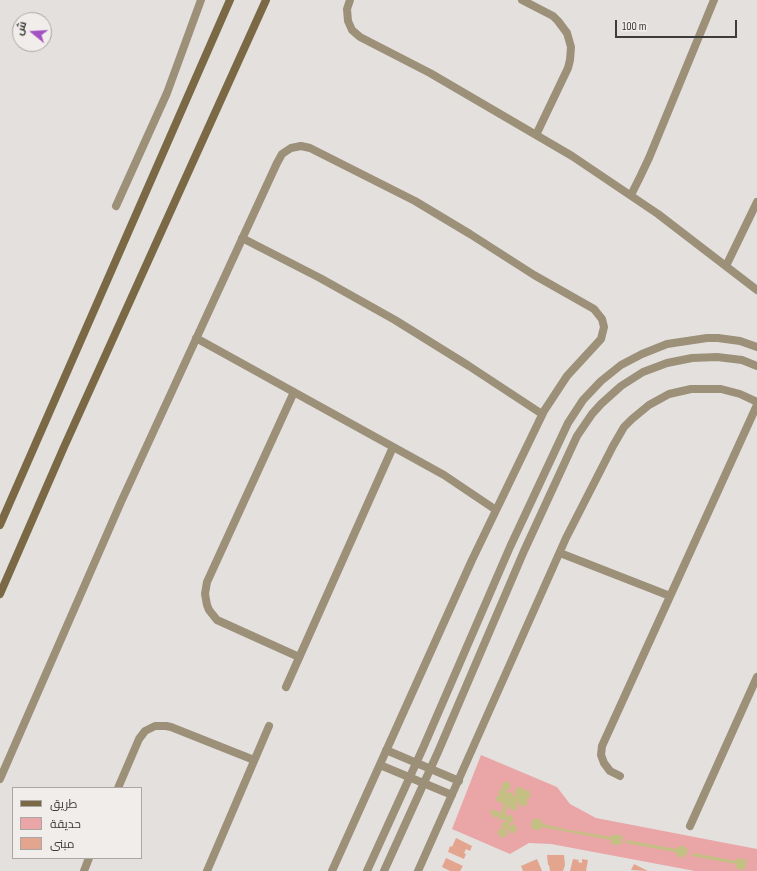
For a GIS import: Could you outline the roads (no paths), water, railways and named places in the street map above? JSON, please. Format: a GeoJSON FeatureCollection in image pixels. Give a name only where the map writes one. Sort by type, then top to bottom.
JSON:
{"type":"FeatureCollection","features":[{"type":"Feature","properties":{"kind":"main road"},"geometry":{"type":"LineString","coordinates":[[0,525],[230,0]]}},
{"type":"Feature","properties":{"kind":"main road"},"geometry":{"type":"LineString","coordinates":[[0,594],[67,440],[266,0]]}},
{"type":"Feature","properties":{"kind":"street"},"geometry":{"type":"LineString","coordinates":[[116,206],[167,92],[202,0]]}},
{"type":"Feature","properties":{"kind":"street"},"geometry":{"type":"LineString","coordinates":[[350,0],[347,9],[348,21],[352,30],[360,37],[430,73],[572,156],[631,194],[757,290]]}},
{"type":"Feature","properties":{"kind":"street"},"geometry":{"type":"LineString","coordinates":[[522,0],[552,16],[558,21],[567,33],[571,46],[568,68],[536,135]]}},
{"type":"Feature","properties":{"kind":"street"},"geometry":{"type":"LineString","coordinates":[[631,194],[649,158],[714,0]]}},
{"type":"Feature","properties":{"kind":"street"},"geometry":{"type":"LineString","coordinates":[[0,779],[121,502],[279,158],[286,151],[296,147],[306,146],[429,209],[534,275],[594,310],[602,319],[604,327],[601,339],[567,376],[550,399],[542,414],[496,510],[332,871]]}},
{"type":"Feature","properties":{"kind":"street"},"geometry":{"type":"LineString","coordinates":[[726,266],[757,202]]}},
{"type":"Feature","properties":{"kind":"street"},"geometry":{"type":"LineString","coordinates":[[242,238],[320,278],[395,320],[470,366],[542,414]]}},
{"type":"Feature","properties":{"kind":"street"},"geometry":{"type":"LineString","coordinates":[[196,338],[444,475],[496,510]]}},
{"type":"Feature","properties":{"kind":"street"},"geometry":{"type":"LineString","coordinates":[[367,871],[416,763],[510,547],[568,423],[583,400],[601,381],[621,365],[642,354],[667,344],[718,338],[740,341],[757,347]]}},
{"type":"Feature","properties":{"kind":"street"},"geometry":{"type":"LineString","coordinates":[[384,871],[430,769],[524,551],[577,436],[592,414],[600,404],[621,386],[644,372],[667,363],[692,358],[717,357],[742,360],[757,366]]}},
{"type":"Feature","properties":{"kind":"street"},"geometry":{"type":"LineString","coordinates":[[418,871],[560,553],[618,436],[640,411],[669,394],[680,391],[701,388],[731,391],[757,402]]}},
{"type":"Feature","properties":{"kind":"street"},"geometry":{"type":"LineString","coordinates":[[294,392],[207,582],[205,594],[206,604],[209,610],[222,623],[299,657]]}},
{"type":"Feature","properties":{"kind":"street"},"geometry":{"type":"LineString","coordinates":[[620,776],[610,771],[604,764],[601,755],[602,746],[757,405]]}},
{"type":"Feature","properties":{"kind":"street"},"geometry":{"type":"LineString","coordinates":[[286,687],[393,447]]}},
{"type":"Feature","properties":{"kind":"street"},"geometry":{"type":"LineString","coordinates":[[560,553],[670,596]]}},
{"type":"Feature","properties":{"kind":"street"},"geometry":{"type":"LineString","coordinates":[[690,826],[757,677]]}},
{"type":"Feature","properties":{"kind":"street"},"geometry":{"type":"LineString","coordinates":[[118,787],[139,739],[145,731],[155,726],[171,727],[254,760]]}},
{"type":"Feature","properties":{"kind":"street"},"geometry":{"type":"LineString","coordinates":[[207,871],[269,726]]}},
{"type":"Feature","properties":{"kind":"street"},"geometry":{"type":"LineString","coordinates":[[386,750],[459,781]]}},
{"type":"Feature","properties":{"kind":"street"},"geometry":{"type":"LineString","coordinates":[[380,765],[452,796]]}},
{"type":"Feature","properties":{"kind":"street"},"geometry":{"type":"LineString","coordinates":[[84,871],[89,859]]}}]}
